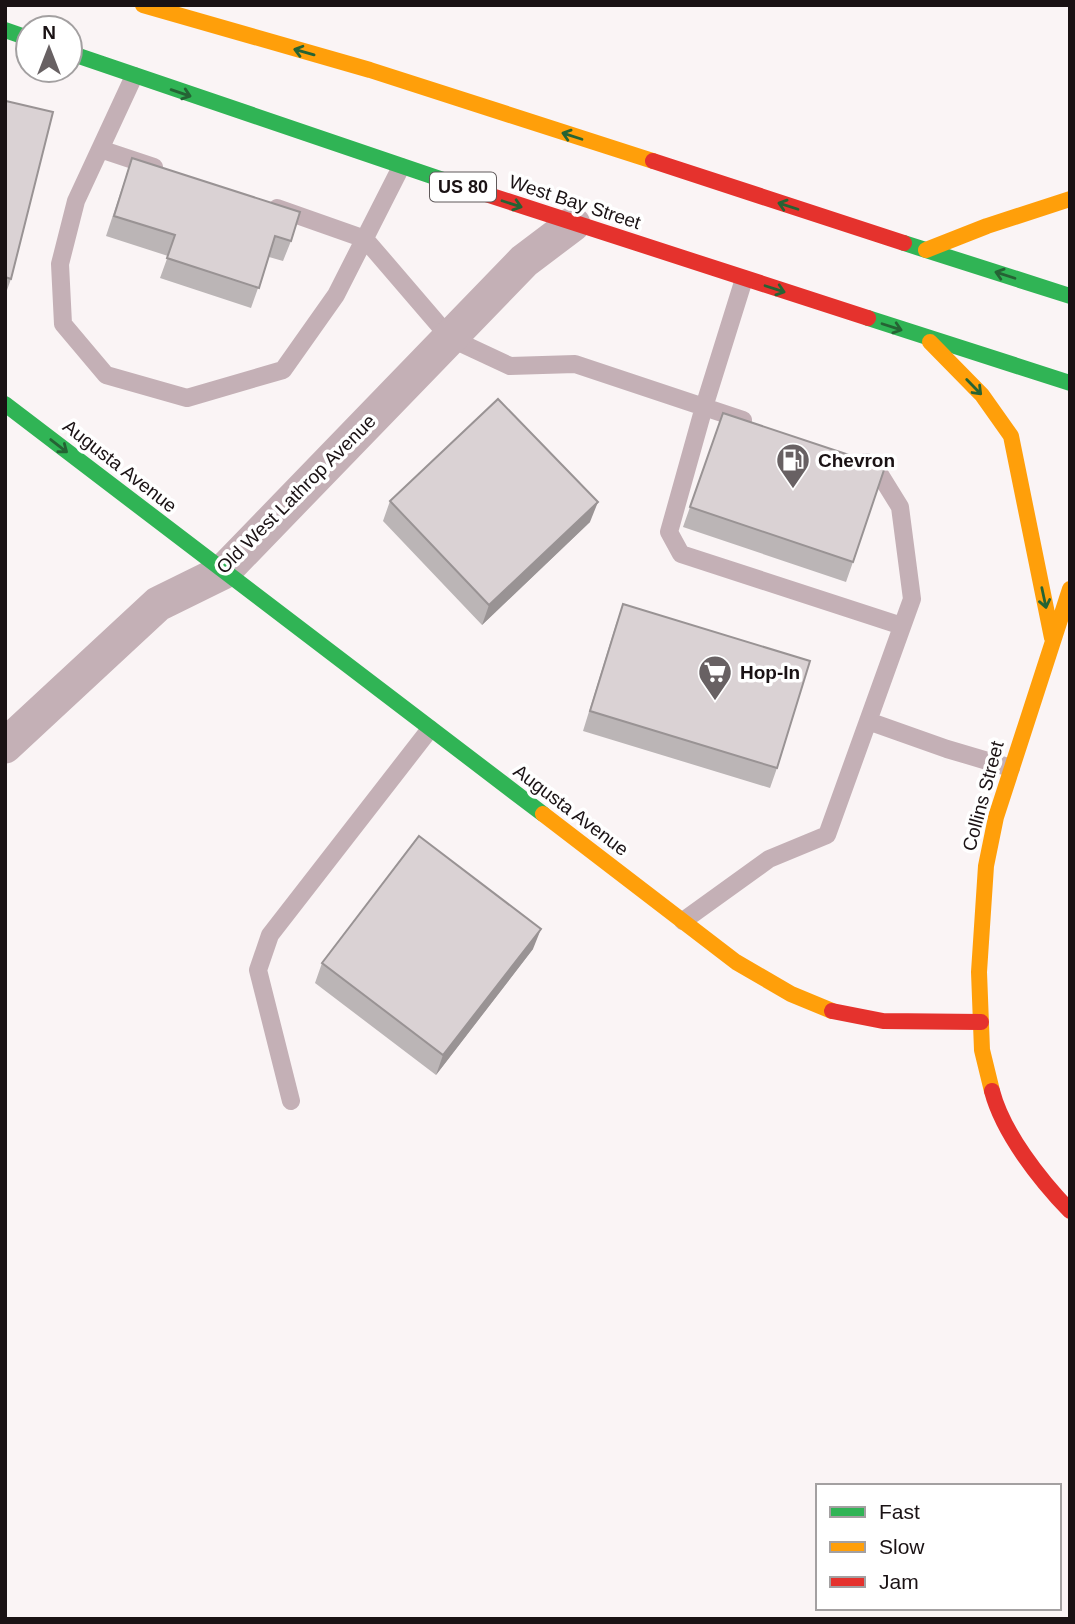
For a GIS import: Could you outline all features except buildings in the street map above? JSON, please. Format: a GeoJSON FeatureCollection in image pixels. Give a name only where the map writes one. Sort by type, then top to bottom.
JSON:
{"type":"FeatureCollection","features":[{"type":"Feature","properties":{"kind":"main road"},"geometry":{"type":"LineString","coordinates":[[143,5],[370,70],[1070,296]]}},
{"type":"Feature","properties":{"kind":"main road","name":"West Bay Street"},"geometry":{"type":"LineString","coordinates":[[84,58],[573,224],[1070,383]]}},
{"type":"Feature","properties":{"kind":"main road"},"geometry":{"type":"LineString","coordinates":[[926,250],[987,226],[1070,199]]}},
{"type":"Feature","properties":{"kind":"main road"},"geometry":{"type":"LineString","coordinates":[[926,338],[982,395],[1011,436],[1052,638]]}},
{"type":"Feature","properties":{"kind":"main road","name":"Augusta Avenue"},"geometry":{"type":"LineString","coordinates":[[5,404],[736,962],[784,991],[829,1010],[869,1020],[981,1022]]}},
{"type":"Feature","properties":{"kind":"main road","name":"Collins Street"},"geometry":{"type":"LineString","coordinates":[[981,1022],[979,972],[986,866],[996,817],[1070,589]]}},
{"type":"Feature","properties":{"kind":"main road"},"geometry":{"type":"LineString","coordinates":[[1052,638],[1070,620]]}},
{"type":"Feature","properties":{"kind":"main road"},"geometry":{"type":"LineString","coordinates":[[981,1022],[982,1050],[994,1098],[1016,1142],[1044,1184],[1070,1212]]}},
{"type":"Feature","properties":{"kind":"street","name":"Old West Lathrop Avenue"},"geometry":{"type":"LineString","coordinates":[[5,746],[158,604],[223,572],[524,261],[573,224]]}},
{"type":"Feature","properties":{"kind":"lane"},"geometry":{"type":"LineString","coordinates":[[134,76],[76,201],[60,264],[63,324],[106,374],[187,398],[283,370],[336,295],[401,167]]}},
{"type":"Feature","properties":{"kind":"lane"},"geometry":{"type":"LineString","coordinates":[[100,149],[165,171]]}},
{"type":"Feature","properties":{"kind":"lane"},"geometry":{"type":"LineString","coordinates":[[257,201],[365,239],[450,338],[510,366],[575,363],[756,425]]}},
{"type":"Feature","properties":{"kind":"lane"},"geometry":{"type":"LineString","coordinates":[[744,279],[669,532],[681,554],[902,626]]}},
{"type":"Feature","properties":{"kind":"lane"},"geometry":{"type":"LineString","coordinates":[[684,921],[769,859],[827,835],[912,599],[900,507],[874,465],[847,456]]}},
{"type":"Feature","properties":{"kind":"lane"},"geometry":{"type":"LineString","coordinates":[[868,721],[1011,768]]}},
{"type":"Feature","properties":{"kind":"lane"},"geometry":{"type":"LineString","coordinates":[[291,1101],[258,970],[270,935],[430,729]]}},
{"type":"Feature","properties":{"kind":"traffic: fast"},"geometry":{"type":"LineString","coordinates":[[5,30],[14,33]]}},
{"type":"Feature","properties":{"kind":"traffic: fast"},"geometry":{"type":"LineString","coordinates":[[84,58],[461,186]]}},
{"type":"Feature","properties":{"kind":"traffic: fast"},"geometry":{"type":"LineString","coordinates":[[904,243],[1070,296]]}},
{"type":"Feature","properties":{"kind":"traffic: fast"},"geometry":{"type":"LineString","coordinates":[[868,318],[1070,383]]}},
{"type":"Feature","properties":{"kind":"traffic: fast"},"geometry":{"type":"LineString","coordinates":[[5,404],[543,814]]}},
{"type":"Feature","properties":{"kind":"traffic: slow"},"geometry":{"type":"LineString","coordinates":[[143,5],[370,70],[653,161]]}},
{"type":"Feature","properties":{"kind":"traffic: slow"},"geometry":{"type":"LineString","coordinates":[[926,250],[987,226],[1070,199]]}},
{"type":"Feature","properties":{"kind":"traffic: slow"},"geometry":{"type":"LineString","coordinates":[[930,342],[982,395],[1011,436],[1052,638]]}},
{"type":"Feature","properties":{"kind":"traffic: slow"},"geometry":{"type":"LineString","coordinates":[[992,1091],[982,1050],[979,972],[986,866],[996,817],[1070,589]]}},
{"type":"Feature","properties":{"kind":"traffic: slow"},"geometry":{"type":"LineString","coordinates":[[543,814],[736,962],[791,994],[832,1011]]}},
{"type":"Feature","properties":{"kind":"traffic: jam"},"geometry":{"type":"LineString","coordinates":[[653,161],[904,243]]}},
{"type":"Feature","properties":{"kind":"traffic: jam"},"geometry":{"type":"LineString","coordinates":[[461,186],[868,318]]}},
{"type":"Feature","properties":{"kind":"traffic: jam"},"geometry":{"type":"LineString","coordinates":[[832,1011],[883,1021],[981,1022]]}},
{"type":"Feature","properties":{"kind":"traffic: jam"},"geometry":{"type":"LineString","coordinates":[[992,1091],[997,1107],[1024,1155],[1070,1211]]}},
{"type":"Feature","properties":{"kind":"place","name":"Chevron"},"geometry":{"type":"Point","coordinates":[793,490]}},
{"type":"Feature","properties":{"kind":"place","name":"Hop-In"},"geometry":{"type":"Point","coordinates":[715,702]}}]}
